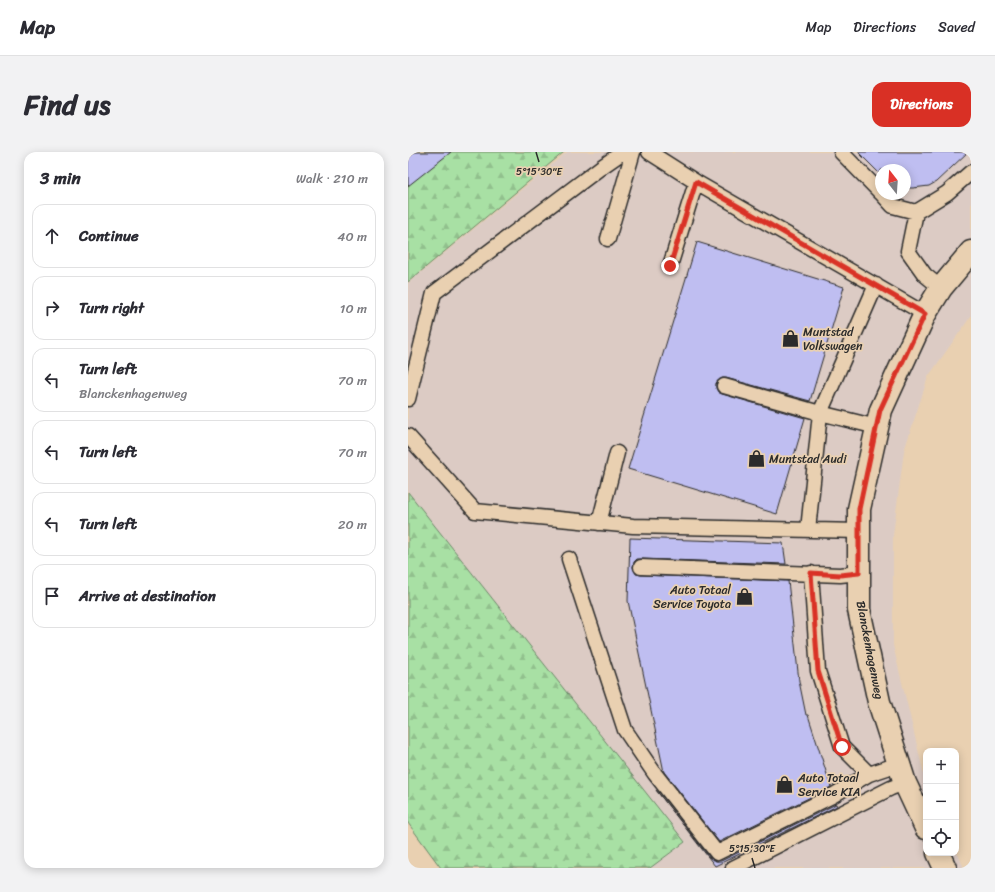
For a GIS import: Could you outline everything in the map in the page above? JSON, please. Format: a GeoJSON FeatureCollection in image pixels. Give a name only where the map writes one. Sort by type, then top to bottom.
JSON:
{"type":"FeatureCollection","features":[{"type":"Feature","properties":{"kind":"street","name":"Blanckenhagenweg"},"geometry":{"type":"LineString","coordinates":[[923,821],[902,774],[879,702],[859,610],[859,509],[880,410],[925,314],[941,288],[971,252]]}},
{"type":"Feature","properties":{"kind":"street"},"geometry":{"type":"LineString","coordinates":[[939,856],[945,868]]}},
{"type":"Feature","properties":{"kind":"lane"},"geometry":{"type":"LineString","coordinates":[[408,399],[434,293],[623,152]]}},
{"type":"Feature","properties":{"kind":"lane"},"geometry":{"type":"LineString","coordinates":[[608,239],[633,152]]}},
{"type":"Feature","properties":{"kind":"lane"},"geometry":{"type":"LineString","coordinates":[[649,152],[696,182],[925,314]]}},
{"type":"Feature","properties":{"kind":"lane"},"geometry":{"type":"LineString","coordinates":[[841,152],[875,188]]}},
{"type":"Feature","properties":{"kind":"lane"},"geometry":{"type":"LineString","coordinates":[[887,200],[893,206],[916,212],[947,193],[971,172]]}},
{"type":"Feature","properties":{"kind":"lane"},"geometry":{"type":"LineString","coordinates":[[670,266],[696,182]]}},
{"type":"Feature","properties":{"kind":"lane"},"geometry":{"type":"LineString","coordinates":[[916,212],[908,251],[925,275],[941,288]]}},
{"type":"Feature","properties":{"kind":"lane"},"geometry":{"type":"LineString","coordinates":[[808,530],[820,413],[876,286]]}},
{"type":"Feature","properties":{"kind":"lane"},"geometry":{"type":"LineString","coordinates":[[724,386],[820,413],[877,427]]}},
{"type":"Feature","properties":{"kind":"lane"},"geometry":{"type":"LineString","coordinates":[[408,436],[475,510],[633,526],[859,531]]}},
{"type":"Feature","properties":{"kind":"lane"},"geometry":{"type":"LineString","coordinates":[[600,523],[617,453]]}},
{"type":"Feature","properties":{"kind":"lane"},"geometry":{"type":"LineString","coordinates":[[569,559],[625,730],[656,774],[717,853],[832,796],[869,774],[902,774]]}},
{"type":"Feature","properties":{"kind":"lane"},"geometry":{"type":"LineString","coordinates":[[641,567],[840,575],[859,573]]}},
{"type":"Feature","properties":{"kind":"lane"},"geometry":{"type":"LineString","coordinates":[[811,573],[818,671],[842,747],[869,774]]}},
{"type":"Feature","properties":{"kind":"lane"},"geometry":{"type":"LineString","coordinates":[[733,868],[891,788],[902,774]]}},
{"type":"Feature","properties":{"kind":"shaded area"},"geometry":{"type":"Polygon","coordinates":[[[567,152],[971,152],[971,316],[928,377],[904,451],[893,535],[893,645],[923,770],[923,856],[959,856],[964,868],[650,868],[685,842],[408,492],[408,283],[567,152]]]}},
{"type":"Feature","properties":{"kind":"green space"},"geometry":{"type":"Polygon","coordinates":[[[408,152],[564,152],[408,282],[408,152]]]}},
{"type":"Feature","properties":{"kind":"green space"},"geometry":{"type":"Polygon","coordinates":[[[408,492],[685,842],[650,868],[441,868],[408,823],[408,492]]]}},
{"type":"Feature","properties":{"kind":"building"},"geometry":{"type":"Polygon","coordinates":[[[415,152],[451,152],[408,186],[408,158],[415,152]]]}},
{"type":"Feature","properties":{"kind":"building"},"geometry":{"type":"Polygon","coordinates":[[[858,152],[968,152],[936,182],[929,186],[911,188],[911,164],[875,164],[875,169],[858,152]]]}},
{"type":"Feature","properties":{"kind":"building"},"geometry":{"type":"Polygon","coordinates":[[[697,242],[844,287],[810,401],[726,378],[722,378],[716,383],[718,392],[722,394],[805,418],[777,514],[628,469],[697,242]]]}},
{"type":"Feature","properties":{"kind":"building"},"geometry":{"type":"Polygon","coordinates":[[[630,538],[783,543],[786,564],[637,559],[634,562],[633,567],[636,574],[641,575],[788,581],[799,681],[806,715],[808,715],[831,787],[719,842],[664,772],[628,601],[630,538]]]}},
{"type":"Feature","properties":{"kind":"building"},"geometry":{"type":"Polygon","coordinates":[[[656,790],[710,858],[717,861],[721,861],[836,804],[837,806],[715,866],[656,790]]]}},
{"type":"Feature","properties":{"kind":"place","name":"Muntstad Volkswagen"},"geometry":{"type":"Point","coordinates":[790,339]}},
{"type":"Feature","properties":{"kind":"place","name":"Muntstad Audi"},"geometry":{"type":"Point","coordinates":[756,459]}},
{"type":"Feature","properties":{"kind":"place","name":"Auto Totaal Service Toyota"},"geometry":{"type":"Point","coordinates":[744,597]}},
{"type":"Feature","properties":{"kind":"place","name":"Auto Totaal Service KIA"},"geometry":{"type":"Point","coordinates":[785,785]}},
{"type":"Feature","properties":{"kind":"route"},"geometry":{"type":"LineString","coordinates":[[670,266],[696,182],[925,314],[880,410],[859,509],[859,573],[840,575],[811,573],[818,671],[842,747]]}}]}
